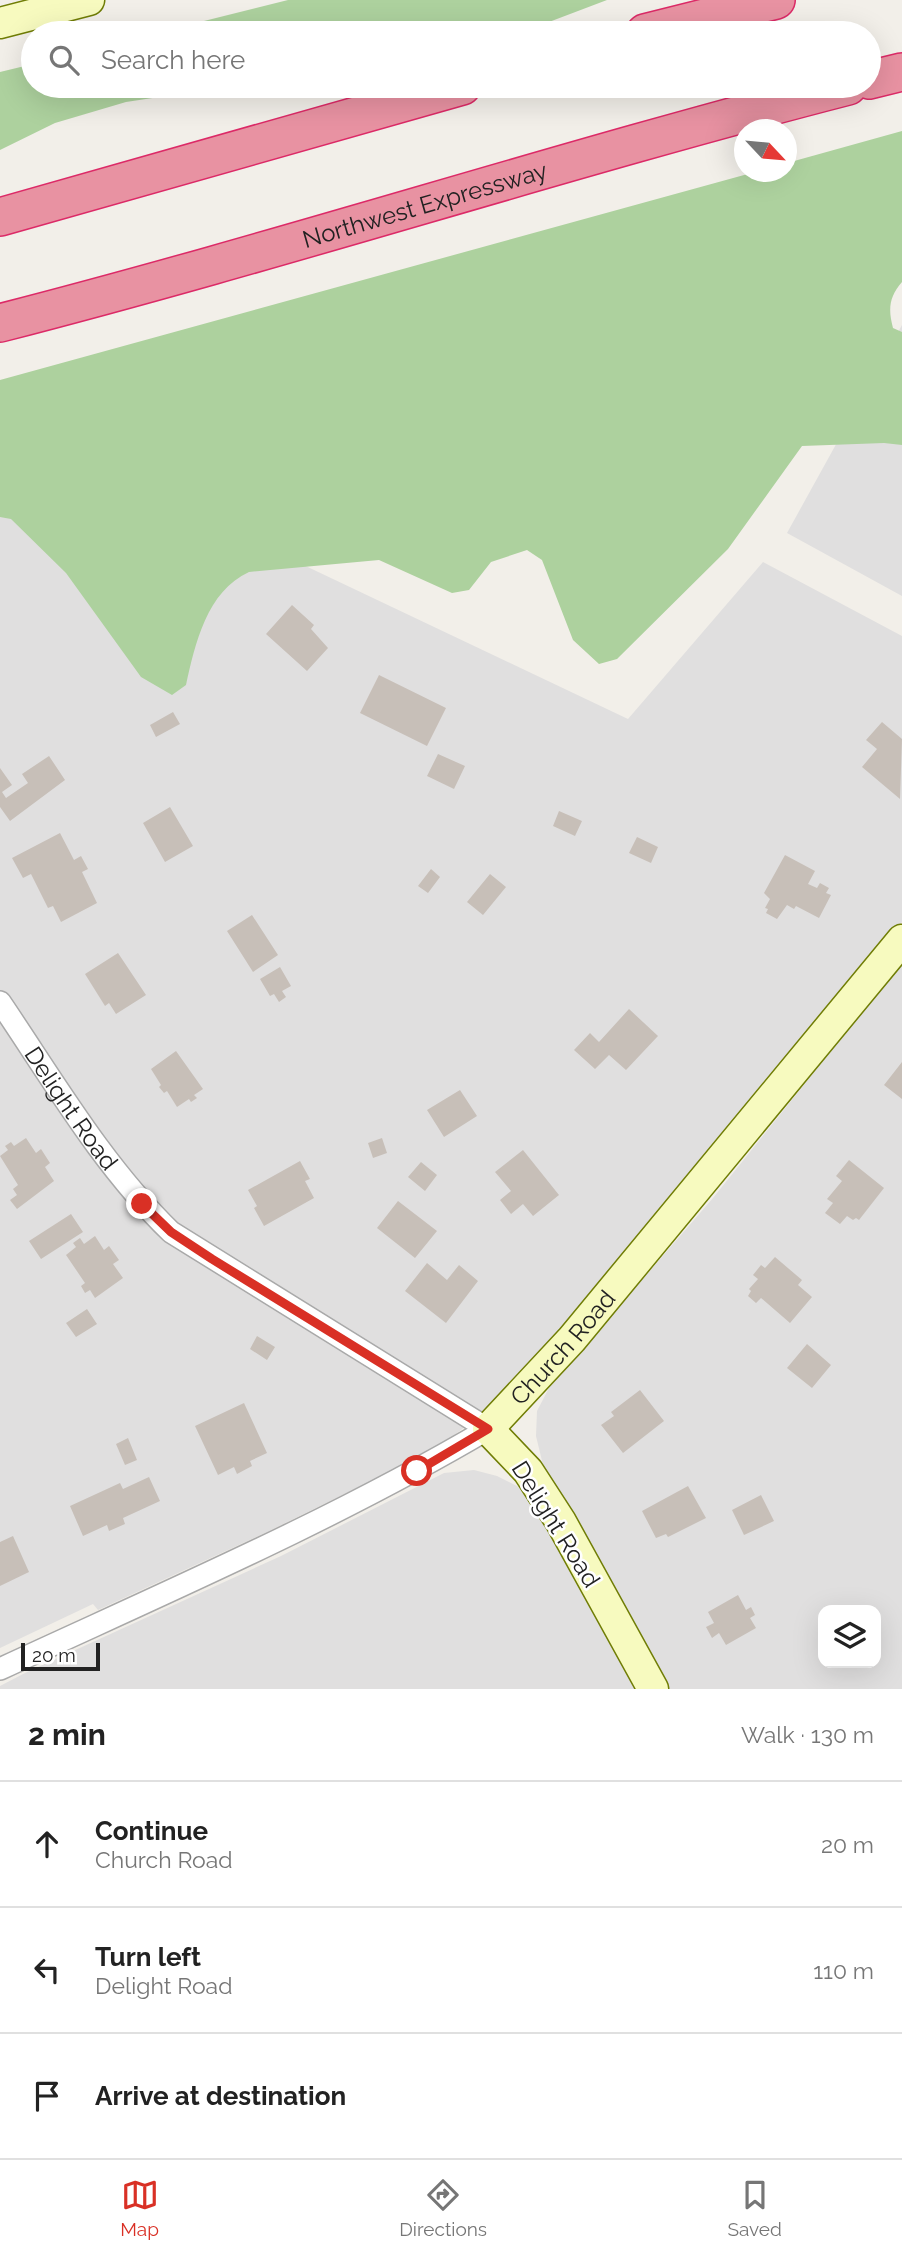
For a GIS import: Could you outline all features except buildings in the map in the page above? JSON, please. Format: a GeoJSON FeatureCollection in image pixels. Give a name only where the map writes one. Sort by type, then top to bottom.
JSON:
{"type":"FeatureCollection","features":[{"type":"Feature","properties":{"kind":"highway"},"geometry":{"type":"LineString","coordinates":[[693,21],[776,0]]}},
{"type":"Feature","properties":{"kind":"highway"},"geometry":{"type":"LineString","coordinates":[[881,77],[902,72]]}},
{"type":"Feature","properties":{"kind":"highway"},"geometry":{"type":"LineString","coordinates":[[0,217],[420,98]]}},
{"type":"Feature","properties":{"kind":"highway","name":"Northwest Expressway"},"geometry":{"type":"LineString","coordinates":[[0,323],[139,288],[699,124],[801,98]]}},
{"type":"Feature","properties":{"kind":"street"},"geometry":{"type":"LineString","coordinates":[[0,23],[89,0]]}},
{"type":"Feature","properties":{"kind":"street","name":"Church Road"},"geometry":{"type":"LineString","coordinates":[[0,1670],[417,1471],[488,1429],[580,1329],[902,940]]}},
{"type":"Feature","properties":{"kind":"street","name":"Delight Road"},"geometry":{"type":"LineString","coordinates":[[0,1002],[109,1163],[142,1204],[171,1232],[488,1429],[528,1471],[561,1522],[653,1689]]}},
{"type":"Feature","properties":{"kind":"shaded area"},"geometry":{"type":"Polygon","coordinates":[[[902,325],[902,596],[787,533],[902,325]]]}},
{"type":"Feature","properties":{"kind":"shaded area"},"geometry":{"type":"Polygon","coordinates":[[[34,437],[628,719],[763,562],[902,636],[902,922],[558,1338],[504,1398],[434,1450],[269,1531],[98,1610],[93,1604],[0,1648],[0,446],[34,437]]]}},
{"type":"Feature","properties":{"kind":"shaded area"},"geometry":{"type":"Polygon","coordinates":[[[902,963],[902,1689],[667,1689],[543,1465],[536,1436],[537,1411],[550,1386],[713,1198],[902,963]]]}},
{"type":"Feature","properties":{"kind":"shaded area"},"geometry":{"type":"Polygon","coordinates":[[[474,1470],[497,1476],[517,1486],[537,1507],[638,1689],[0,1689],[0,1686],[25,1673],[281,1556],[444,1473],[474,1470]]]}},
{"type":"Feature","properties":{"kind":"green space"},"geometry":{"type":"Polygon","coordinates":[[[288,0],[607,0],[552,21],[204,21],[288,0]]]}},
{"type":"Feature","properties":{"kind":"green space"},"geometry":{"type":"Polygon","coordinates":[[[21,67],[21,98],[152,98],[126,102],[55,123],[0,150],[0,72],[21,67]]]}},
{"type":"Feature","properties":{"kind":"green space"},"geometry":{"type":"Polygon","coordinates":[[[902,131],[902,282],[892,298],[890,315],[893,328],[902,332],[902,445],[884,443],[802,446],[728,549],[617,659],[599,664],[573,640],[542,560],[527,550],[491,562],[469,590],[452,593],[379,560],[249,572],[235,581],[213,605],[199,636],[186,685],[172,695],[141,677],[66,573],[11,519],[0,517],[0,380],[734,178],[734,182],[797,182],[797,160],[902,131]]]}},
{"type":"Feature","properties":{"kind":"route"},"geometry":{"type":"LineString","coordinates":[[142,1204],[171,1232],[212,1259],[488,1429],[417,1471]]}}]}
